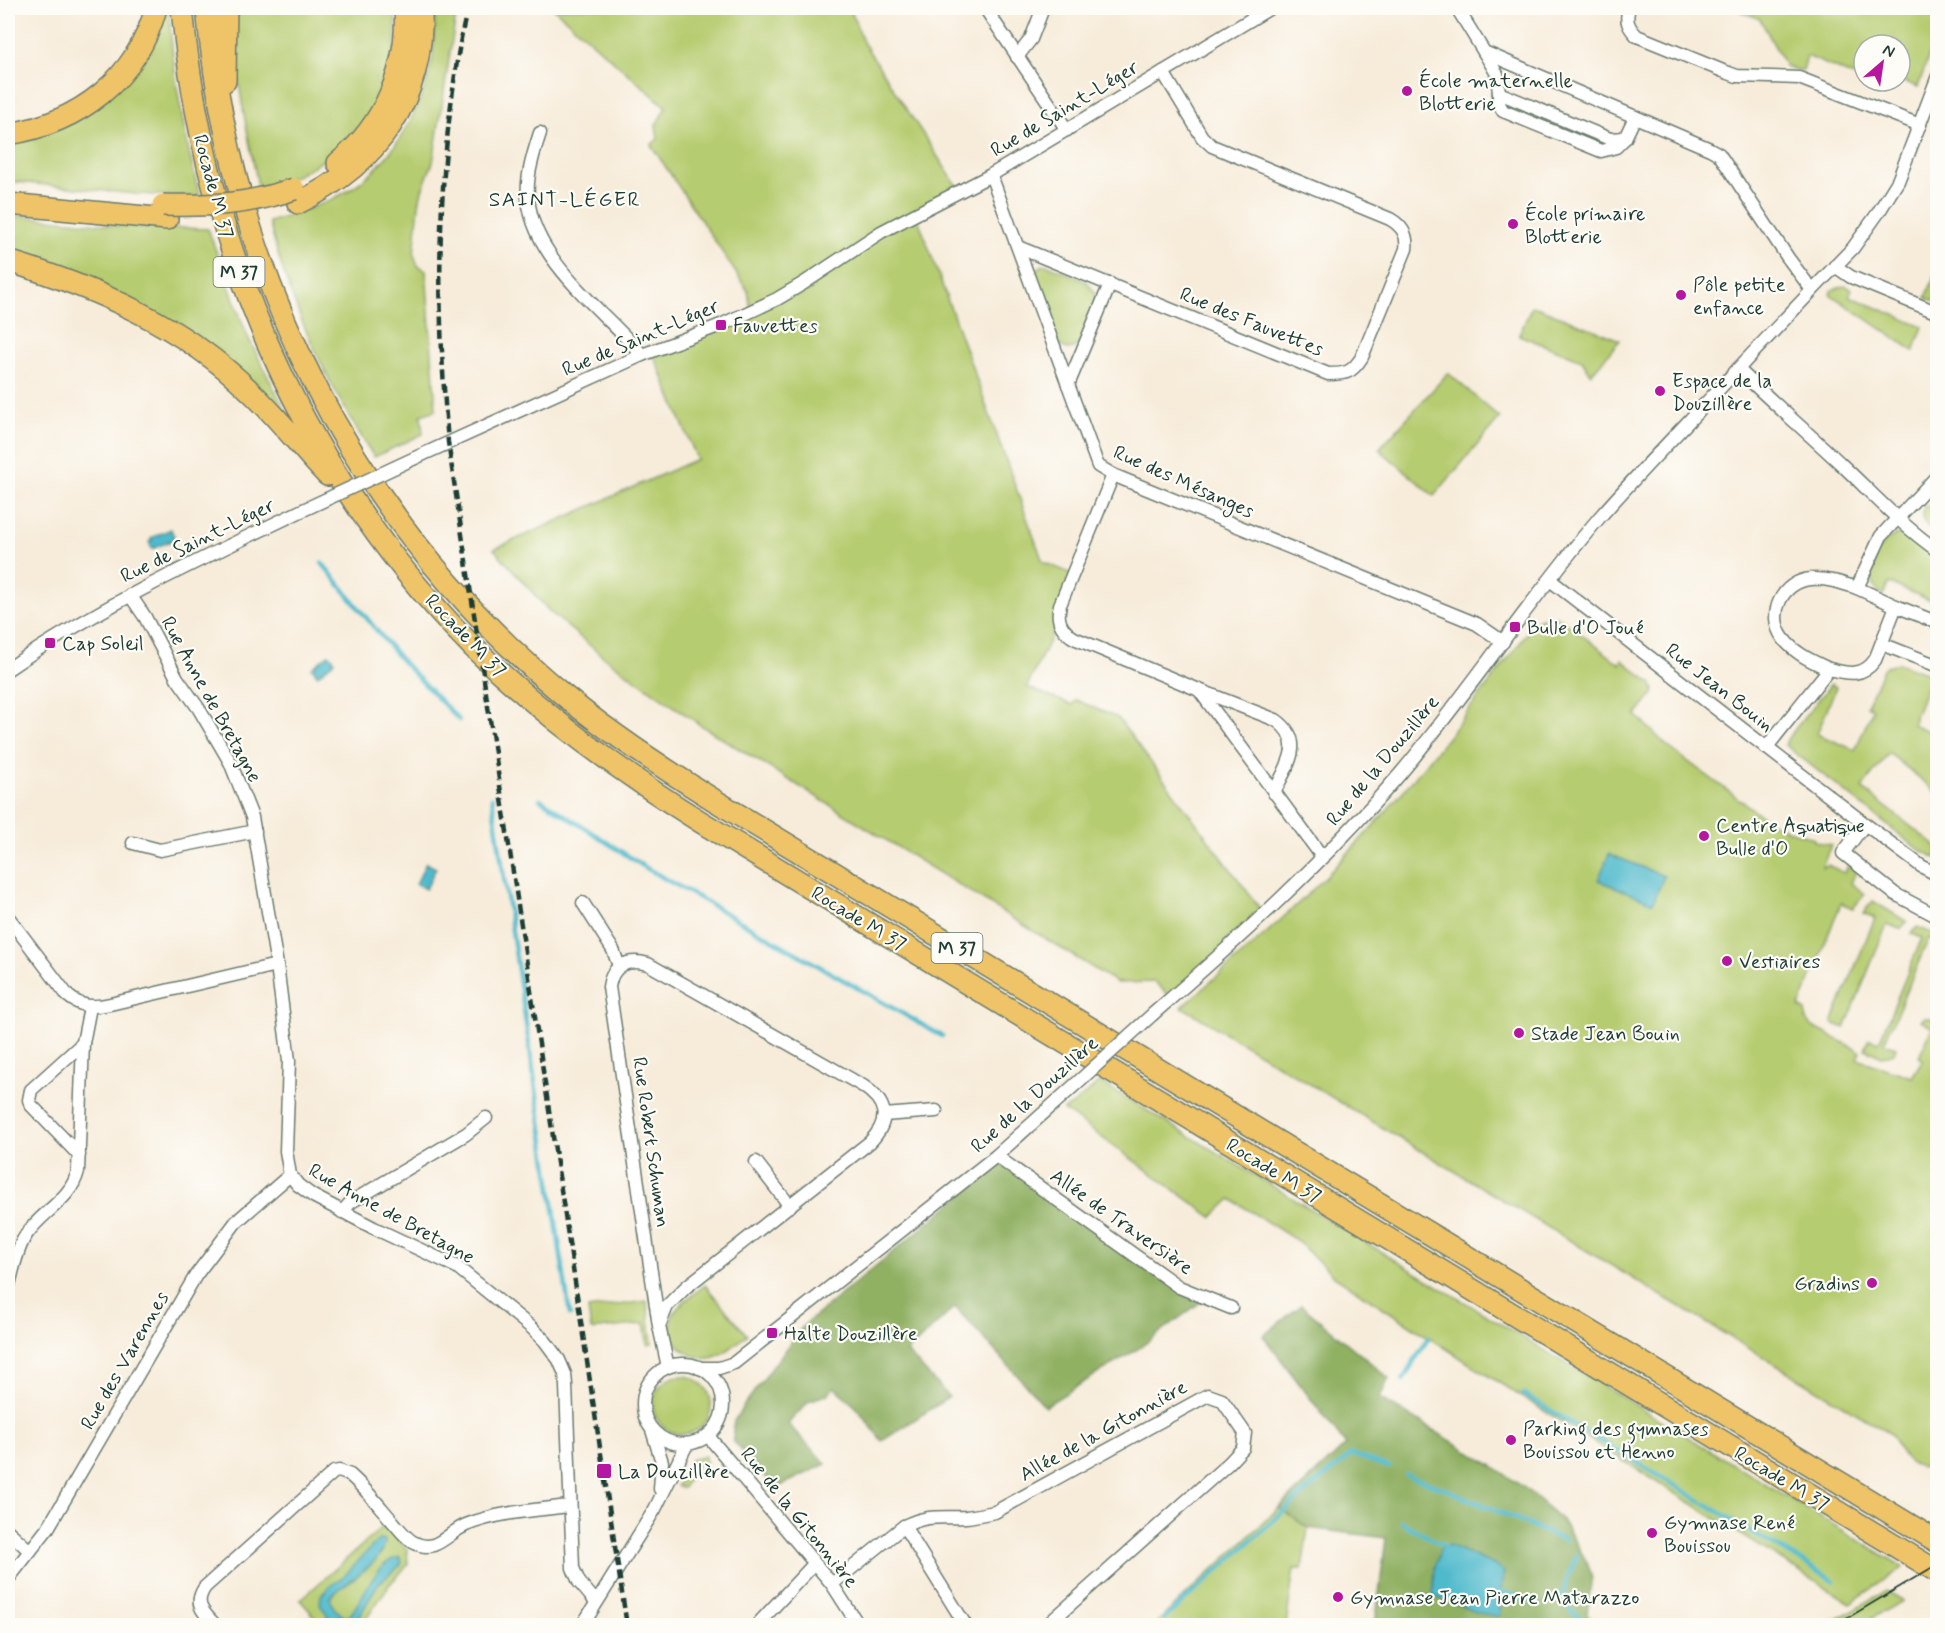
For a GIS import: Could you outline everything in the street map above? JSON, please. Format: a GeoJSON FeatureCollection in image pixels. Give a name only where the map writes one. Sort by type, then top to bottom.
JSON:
{"type":"FeatureCollection","features":[{"type":"Feature","properties":{"kind":"highway"},"geometry":{"type":"LineString","coordinates":[[8,134],[47,124],[79,109],[102,94],[131,64],[143,43],[156,8]]}},
{"type":"Feature","properties":{"kind":"highway","name":"Rocade M 37"},"geometry":{"type":"LineString","coordinates":[[182,8],[198,127],[212,186],[251,307],[285,383],[320,447],[363,514],[431,601],[475,648],[545,712],[639,782],[773,866],[1938,1572]]}},
{"type":"Feature","properties":{"kind":"highway","name":"Rocade M 37"},"geometry":{"type":"LineString","coordinates":[[207,8],[223,123],[236,180],[253,240],[274,297],[308,372],[342,434],[390,508],[450,584],[492,630],[561,693],[636,749],[732,811],[1938,1542]]}},
{"type":"Feature","properties":{"kind":"highway"},"geometry":{"type":"LineString","coordinates":[[223,123],[226,8]]}},
{"type":"Feature","properties":{"kind":"highway"},"geometry":{"type":"LineString","coordinates":[[296,196],[316,178],[345,158],[369,131],[384,107],[396,81],[403,52],[405,8]]}},
{"type":"Feature","properties":{"kind":"highway"},"geometry":{"type":"LineString","coordinates":[[8,204],[165,212],[323,191],[354,168],[381,141],[398,114],[411,86],[419,55],[421,8]]}},
{"type":"Feature","properties":{"kind":"highway"},"geometry":{"type":"LineString","coordinates":[[8,191],[165,212]]}},
{"type":"Feature","properties":{"kind":"highway"},"geometry":{"type":"LineString","coordinates":[[8,261],[120,303],[149,317],[202,350],[250,391],[363,514]]}},
{"type":"Feature","properties":{"kind":"street"},"geometry":{"type":"LineString","coordinates":[[986,8],[1067,130]]}},
{"type":"Feature","properties":{"kind":"street"},"geometry":{"type":"LineString","coordinates":[[1017,57],[1031,39],[1043,8]]}},
{"type":"Feature","properties":{"kind":"street","name":"Rue de Saint-Léger"},"geometry":{"type":"LineString","coordinates":[[8,669],[130,595],[302,511],[642,355],[721,325],[777,299],[804,284],[881,232],[990,175],[1270,8]]}},
{"type":"Feature","properties":{"kind":"street"},"geometry":{"type":"LineString","coordinates":[[1457,8],[1497,74],[1499,104],[1503,111],[1601,151],[1616,147],[1625,138],[1635,117]]}},
{"type":"Feature","properties":{"kind":"street"},"geometry":{"type":"LineString","coordinates":[[1629,8],[1626,16],[1629,29],[1637,36],[1712,67],[1737,76],[1799,78],[1920,125]]}},
{"type":"Feature","properties":{"kind":"street"},"geometry":{"type":"LineString","coordinates":[[1484,52],[1710,148],[1719,154],[1812,290]]}},
{"type":"Feature","properties":{"kind":"street","name":"Rue des Fauvettes"},"geometry":{"type":"LineString","coordinates":[[1018,247],[1328,374],[1344,374],[1356,366],[1362,357],[1406,249],[1406,235],[1398,224],[1390,219],[1207,142],[1163,72]]}},
{"type":"Feature","properties":{"kind":"street","name":"Rue de la Douzillère"},"geometry":{"type":"LineString","coordinates":[[699,1368],[719,1368],[734,1363],[996,1156],[1323,858],[1400,774],[1583,538],[1641,471],[1853,248],[1898,181],[1938,76]]}},
{"type":"Feature","properties":{"kind":"street"},"geometry":{"type":"LineString","coordinates":[[540,133],[527,185],[532,218],[539,237],[570,279],[642,355]]}},
{"type":"Feature","properties":{"kind":"street","name":"Rue des Mésanges"},"geometry":{"type":"LineString","coordinates":[[990,175],[1098,466],[1113,475],[1477,624],[1503,642]]}},
{"type":"Feature","properties":{"kind":"street"},"geometry":{"type":"LineString","coordinates":[[1836,266],[1851,278],[1938,313]]}},
{"type":"Feature","properties":{"kind":"street"},"geometry":{"type":"LineString","coordinates":[[1068,385],[1110,284]]}},
{"type":"Feature","properties":{"kind":"street"},"geometry":{"type":"LineString","coordinates":[[1738,369],[1896,518],[1938,550]]}},
{"type":"Feature","properties":{"kind":"street"},"geometry":{"type":"LineString","coordinates":[[1113,475],[1060,605],[1058,612],[1061,626],[1074,638],[1276,720],[1286,727],[1291,735],[1292,753],[1274,793]]}},
{"type":"Feature","properties":{"kind":"street"},"geometry":{"type":"LineString","coordinates":[[1857,588],[1881,536],[1938,475]]}},
{"type":"Feature","properties":{"kind":"street"},"geometry":{"type":"LineString","coordinates":[[1896,606],[1875,660],[1864,671],[1845,674],[1804,657],[1783,638],[1776,621],[1778,604],[1787,590],[1803,580],[1825,579],[1857,588],[1938,623]]}},
{"type":"Feature","properties":{"kind":"street","name":"Rue Jean Bouin"},"geometry":{"type":"LineString","coordinates":[[1550,580],[1865,824],[1921,866],[1938,875]]}},
{"type":"Feature","properties":{"kind":"street","name":"Rue Anne de Bretagne"},"geometry":{"type":"LineString","coordinates":[[130,595],[177,678],[230,762],[255,831],[277,965],[289,1060],[286,1151],[290,1175],[298,1185],[342,1212],[457,1267],[532,1328],[552,1350],[565,1374],[573,1568],[579,1582],[596,1602]]}},
{"type":"Feature","properties":{"kind":"street"},"geometry":{"type":"LineString","coordinates":[[1882,644],[1938,666]]}},
{"type":"Feature","properties":{"kind":"street"},"geometry":{"type":"LineString","coordinates":[[1766,748],[1829,669]]}},
{"type":"Feature","properties":{"kind":"street"},"geometry":{"type":"LineString","coordinates":[[1199,690],[1323,858]]}},
{"type":"Feature","properties":{"kind":"street"},"geometry":{"type":"LineString","coordinates":[[1865,824],[1843,853],[1895,894],[1938,917]]}},
{"type":"Feature","properties":{"kind":"street"},"geometry":{"type":"LineString","coordinates":[[134,843],[159,850],[255,831]]}},
{"type":"Feature","properties":{"kind":"street"},"geometry":{"type":"LineString","coordinates":[[583,903],[613,950],[618,966],[635,962],[648,964],[863,1086],[879,1100],[884,1115],[882,1127],[870,1142],[679,1294],[668,1306],[659,1326]]}},
{"type":"Feature","properties":{"kind":"street"},"geometry":{"type":"LineString","coordinates":[[8,917],[68,996],[90,1007],[277,965]]}},
{"type":"Feature","properties":{"kind":"street","name":"Rue Robert Schuman"},"geometry":{"type":"LineString","coordinates":[[618,966],[612,975],[609,987],[659,1326],[668,1367]]}},
{"type":"Feature","properties":{"kind":"street"},"geometry":{"type":"LineString","coordinates":[[8,1288],[26,1236],[74,1185],[78,1171],[84,1043],[90,1007]]}},
{"type":"Feature","properties":{"kind":"street"},"geometry":{"type":"LineString","coordinates":[[79,1155],[28,1100],[32,1090],[84,1043]]}},
{"type":"Feature","properties":{"kind":"street"},"geometry":{"type":"LineString","coordinates":[[884,1115],[936,1111]]}},
{"type":"Feature","properties":{"kind":"street"},"geometry":{"type":"LineString","coordinates":[[342,1212],[351,1202],[466,1134],[486,1118]]}},
{"type":"Feature","properties":{"kind":"street","name":"Allée de Traversière"},"geometry":{"type":"LineString","coordinates":[[996,1156],[1179,1287],[1231,1308]]}},
{"type":"Feature","properties":{"kind":"street"},"geometry":{"type":"LineString","coordinates":[[756,1162],[790,1206]]}},
{"type":"Feature","properties":{"kind":"street","name":"Rue des Varennes"},"geometry":{"type":"LineString","coordinates":[[8,1579],[54,1518],[196,1275],[236,1222],[290,1175]]}},
{"type":"Feature","properties":{"kind":"street"},"geometry":{"type":"LineString","coordinates":[[652,1429],[668,1441],[687,1444],[698,1442],[708,1436],[717,1426],[722,1415],[722,1398],[728,1374],[734,1363]]}},
{"type":"Feature","properties":{"kind":"street"},"geometry":{"type":"LineString","coordinates":[[655,1509],[663,1469],[652,1429],[645,1418],[643,1405],[645,1392],[651,1380],[668,1367],[680,1364],[693,1365],[715,1380],[722,1398]]}},
{"type":"Feature","properties":{"kind":"street","name":"Allée de la Gitonnière"},"geometry":{"type":"LineString","coordinates":[[832,1584],[904,1526],[923,1518],[966,1517],[994,1512],[1208,1395],[1222,1400],[1245,1433],[1243,1448],[1046,1626]]}},
{"type":"Feature","properties":{"kind":"street","name":"Rue de la Gitonnière"},"geometry":{"type":"LineString","coordinates":[[708,1436],[832,1584],[859,1626]]}},
{"type":"Feature","properties":{"kind":"street"},"geometry":{"type":"LineString","coordinates":[[582,1626],[655,1509],[687,1444]]}},
{"type":"Feature","properties":{"kind":"street"},"geometry":{"type":"LineString","coordinates":[[216,1626],[204,1613],[199,1603],[199,1595],[205,1587],[334,1472],[345,1473],[354,1479],[406,1537],[423,1546],[432,1547],[439,1544],[470,1524],[520,1512],[570,1506]]}},
{"type":"Feature","properties":{"kind":"street"},"geometry":{"type":"LineString","coordinates":[[904,1526],[966,1626]]}},
{"type":"Feature","properties":{"kind":"street"},"geometry":{"type":"LineString","coordinates":[[8,1531],[30,1551]]}},
{"type":"Feature","properties":{"kind":"street"},"geometry":{"type":"LineString","coordinates":[[756,1626],[814,1564]]}},
{"type":"Feature","properties":{"kind":"green space"},"geometry":{"type":"Polygon","coordinates":[[[236,8],[396,8],[394,49],[387,76],[364,122],[330,156],[285,181],[259,191],[238,77],[236,8]]]}},
{"type":"Feature","properties":{"kind":"green space"},"geometry":{"type":"Polygon","coordinates":[[[435,8],[457,8],[433,162],[419,204],[414,255],[418,266],[426,270],[436,410],[421,415],[423,434],[374,457],[341,401],[312,344],[288,284],[269,222],[321,204],[349,190],[379,166],[391,151],[412,117],[427,80],[434,48],[435,8]]]}},
{"type":"Feature","properties":{"kind":"green space"},"geometry":{"type":"Polygon","coordinates":[[[553,8],[850,8],[863,42],[960,191],[916,213],[1043,562],[1072,574],[1059,620],[1027,687],[1072,705],[1076,700],[1118,718],[1264,914],[1171,998],[1155,982],[1117,983],[702,726],[605,658],[549,611],[494,549],[697,459],[652,351],[751,312],[748,291],[651,145],[658,139],[656,125],[666,107],[553,8]]]}},
{"type":"Feature","properties":{"kind":"green space"},"geometry":{"type":"Polygon","coordinates":[[[1733,8],[1937,8],[1937,32],[1918,87],[1912,85],[1912,33],[1852,33],[1852,75],[1807,56],[1803,71],[1786,67],[1760,19],[1733,8]]]}},
{"type":"Feature","properties":{"kind":"green space"},"geometry":{"type":"Polygon","coordinates":[[[166,11],[169,12],[180,105],[200,197],[136,194],[8,181],[8,142],[74,121],[166,11]]]}},
{"type":"Feature","properties":{"kind":"green space"},"geometry":{"type":"Polygon","coordinates":[[[8,215],[120,226],[208,229],[247,335],[288,416],[255,383],[8,254],[8,215]]]}},
{"type":"Feature","properties":{"kind":"green space"},"geometry":{"type":"Polygon","coordinates":[[[1043,265],[1048,265],[1087,282],[1095,293],[1096,302],[1080,341],[1074,348],[1067,349],[1059,345],[1035,281],[1036,270],[1043,265]]]}},
{"type":"Feature","properties":{"kind":"green space"},"geometry":{"type":"Polygon","coordinates":[[[1937,269],[1938,302],[1926,298],[1937,269]]]}},
{"type":"Feature","properties":{"kind":"green space"},"geometry":{"type":"Polygon","coordinates":[[[1845,286],[1852,289],[1849,296],[1923,327],[1914,351],[1830,294],[1832,290],[1845,286]]]}},
{"type":"Feature","properties":{"kind":"green space"},"geometry":{"type":"Polygon","coordinates":[[[1532,306],[1620,340],[1591,374],[1582,360],[1519,335],[1532,306]]]}},
{"type":"Feature","properties":{"kind":"green space"},"geometry":{"type":"Polygon","coordinates":[[[1448,373],[1500,418],[1434,496],[1379,449],[1448,373]]]}},
{"type":"Feature","properties":{"kind":"green space"},"geometry":{"type":"Polygon","coordinates":[[[1926,505],[1937,513],[1937,534],[1926,525],[1922,518],[1926,505]]]}},
{"type":"Feature","properties":{"kind":"green space"},"geometry":{"type":"Polygon","coordinates":[[[1896,535],[1911,539],[1937,560],[1934,567],[1937,570],[1937,603],[1889,583],[1883,595],[1876,589],[1872,581],[1873,562],[1883,545],[1889,538],[1896,535]]]}},
{"type":"Feature","properties":{"kind":"green space","name":"Stade Jean Bouin"},"geometry":{"type":"Polygon","coordinates":[[[1557,616],[1620,664],[1622,660],[1651,683],[1654,689],[1653,694],[1636,715],[1667,746],[1773,824],[1814,839],[1814,841],[1831,845],[1822,867],[1828,865],[1844,873],[1849,864],[1856,873],[1851,883],[1865,894],[1853,908],[1841,903],[1799,1007],[1806,1011],[1806,1021],[1813,1027],[1860,1051],[1857,1059],[1912,1077],[1923,1059],[1919,1057],[1932,1027],[1921,1021],[1929,1018],[1937,1022],[1937,1470],[1912,1464],[1904,1457],[1891,1434],[1182,1007],[1278,922],[1361,840],[1414,779],[1538,619],[1557,616]]]}},
{"type":"Feature","properties":{"kind":"green space"},"geometry":{"type":"Polygon","coordinates":[[[1898,663],[1931,675],[1912,724],[1937,735],[1937,793],[1889,753],[1862,788],[1937,847],[1937,858],[1918,849],[1785,745],[1788,738],[1831,684],[1836,687],[1817,734],[1855,750],[1873,709],[1867,706],[1883,669],[1898,663]]]}},
{"type":"Feature","properties":{"kind":"green space"},"geometry":{"type":"Polygon","coordinates":[[[1873,901],[1907,922],[1900,929],[1887,924],[1845,1028],[1832,1023],[1875,918],[1863,913],[1873,901]]]}},
{"type":"Feature","properties":{"kind":"green space"},"geometry":{"type":"Polygon","coordinates":[[[1917,927],[1937,935],[1937,942],[1929,938],[1884,1043],[1896,1047],[1894,1053],[1882,1057],[1865,1049],[1869,1039],[1879,1042],[1922,938],[1912,934],[1917,927]]]}},
{"type":"Feature","properties":{"kind":"green space"},"geometry":{"type":"Polygon","coordinates":[[[1100,1082],[1904,1567],[1850,1603],[1334,1276],[1296,1240],[1231,1199],[1212,1217],[1064,1110],[1100,1082]]]}},
{"type":"Feature","properties":{"kind":"green space"},"geometry":{"type":"Polygon","coordinates":[[[1005,1162],[1151,1268],[1206,1298],[1138,1349],[1045,1406],[955,1307],[907,1352],[949,1397],[882,1441],[856,1407],[834,1387],[828,1394],[809,1401],[788,1424],[826,1464],[776,1488],[734,1442],[734,1421],[745,1404],[803,1326],[1005,1162]]]}},
{"type":"Feature","properties":{"kind":"green space"},"geometry":{"type":"Polygon","coordinates":[[[705,1285],[747,1335],[725,1352],[711,1358],[702,1358],[684,1351],[673,1336],[671,1328],[672,1319],[679,1306],[705,1285]]]}},
{"type":"Feature","properties":{"kind":"green space"},"geometry":{"type":"Polygon","coordinates":[[[647,1301],[652,1344],[648,1345],[644,1324],[591,1330],[588,1309],[647,1301]]]}},
{"type":"Feature","properties":{"kind":"green space"},"geometry":{"type":"Polygon","coordinates":[[[1301,1305],[1389,1378],[1380,1398],[1491,1465],[1526,1489],[1562,1520],[1592,1575],[1587,1614],[1602,1625],[1375,1625],[1386,1538],[1308,1528],[1279,1508],[1346,1445],[1263,1336],[1301,1305]]]}},
{"type":"Feature","properties":{"kind":"green space"},"geometry":{"type":"Polygon","coordinates":[[[682,1376],[698,1381],[706,1389],[711,1405],[706,1421],[698,1429],[682,1434],[666,1429],[658,1421],[653,1405],[658,1389],[666,1381],[682,1376]]]}},
{"type":"Feature","properties":{"kind":"green space"},"geometry":{"type":"Polygon","coordinates":[[[705,1456],[706,1462],[698,1463],[683,1488],[677,1486],[691,1460],[705,1456]]]}},
{"type":"Feature","properties":{"kind":"green space"},"geometry":{"type":"Polygon","coordinates":[[[1279,1508],[1308,1528],[1302,1569],[1294,1569],[1286,1625],[1153,1626],[1279,1508]]]}},
{"type":"Feature","properties":{"kind":"green space"},"geometry":{"type":"Polygon","coordinates":[[[385,1525],[407,1549],[408,1565],[389,1585],[362,1625],[316,1625],[317,1619],[300,1600],[385,1525]]]}},
{"type":"Feature","properties":{"kind":"green space"},"geometry":{"type":"Polygon","coordinates":[[[1886,1591],[1903,1601],[1859,1625],[1827,1625],[1886,1591]]]}},
{"type":"Feature","properties":{"kind":"water"},"geometry":{"type":"Polygon","coordinates":[[[171,529],[175,539],[152,549],[149,542],[151,538],[171,529]]]}},
{"type":"Feature","properties":{"kind":"water"},"geometry":{"type":"Polygon","coordinates":[[[329,654],[335,661],[318,675],[312,668],[329,654]]]}},
{"type":"Feature","properties":{"kind":"water"},"geometry":{"type":"Polygon","coordinates":[[[1609,854],[1664,876],[1653,903],[1598,880],[1609,854]]]}},
{"type":"Feature","properties":{"kind":"water"},"geometry":{"type":"Polygon","coordinates":[[[426,863],[436,868],[426,889],[416,884],[426,863]]]}},
{"type":"Feature","properties":{"kind":"water"},"geometry":{"type":"Polygon","coordinates":[[[385,1540],[379,1557],[330,1598],[334,1608],[345,1617],[350,1615],[384,1565],[400,1557],[401,1565],[378,1584],[355,1624],[346,1626],[332,1622],[320,1604],[321,1595],[345,1575],[376,1542],[385,1540]]]}},
{"type":"Feature","properties":{"kind":"water"},"geometry":{"type":"Polygon","coordinates":[[[1449,1545],[1494,1565],[1504,1572],[1500,1591],[1500,1615],[1479,1613],[1433,1596],[1435,1568],[1440,1549],[1449,1545]]]}},
{"type":"Feature","properties":{"kind":"waterway"},"geometry":{"type":"LineString","coordinates":[[322,563],[400,659],[459,720]]}},
{"type":"Feature","properties":{"kind":"waterway"},"geometry":{"type":"LineString","coordinates":[[492,798],[570,1315]]}},
{"type":"Feature","properties":{"kind":"waterway"},"geometry":{"type":"LineString","coordinates":[[540,799],[648,869],[942,1036]]}},
{"type":"Feature","properties":{"kind":"waterway"},"geometry":{"type":"LineString","coordinates":[[1403,1380],[1428,1338]]}},
{"type":"Feature","properties":{"kind":"waterway"},"geometry":{"type":"LineString","coordinates":[[1523,1394],[1834,1581]]}},
{"type":"Feature","properties":{"kind":"waterway"},"geometry":{"type":"LineString","coordinates":[[1164,1619],[1351,1454],[1389,1467]]}},
{"type":"Feature","properties":{"kind":"waterway"},"geometry":{"type":"LineString","coordinates":[[1406,1475],[1448,1490],[1565,1540]]}},
{"type":"Feature","properties":{"kind":"waterway"},"geometry":{"type":"LineString","coordinates":[[1401,1522],[1444,1546]]}},
{"type":"Feature","properties":{"kind":"waterway"},"geometry":{"type":"LineString","coordinates":[[1577,1555],[1563,1595],[1569,1609],[1590,1626]]}},
{"type":"Feature","properties":{"kind":"waterway"},"geometry":{"type":"LineString","coordinates":[[1500,1591],[1538,1603]]}},
{"type":"Feature","properties":{"kind":"tram line"},"geometry":{"type":"LineString","coordinates":[[1834,1626],[1938,1564]]}},
{"type":"Feature","properties":{"kind":"railway"},"geometry":{"type":"LineString","coordinates":[[468,8],[460,41],[452,97],[441,227],[442,355],[448,442],[627,1626]]}},
{"type":"Feature","properties":{"kind":"place","name":"École maternelle Blotterie"},"geometry":{"type":"Point","coordinates":[1407,91]}},
{"type":"Feature","properties":{"kind":"place","name":"École primaire Blotterie"},"geometry":{"type":"Point","coordinates":[1513,224]}},
{"type":"Feature","properties":{"kind":"place","name":"Pôle petite enfance"},"geometry":{"type":"Point","coordinates":[1681,295]}},
{"type":"Feature","properties":{"kind":"place","name":"Fauvettes"},"geometry":{"type":"Point","coordinates":[721,325]}},
{"type":"Feature","properties":{"kind":"place","name":"Espace de la Douzillère"},"geometry":{"type":"Point","coordinates":[1660,391]}},
{"type":"Feature","properties":{"kind":"place","name":"Bulle d'O Joué"},"geometry":{"type":"Point","coordinates":[1515,627]}},
{"type":"Feature","properties":{"kind":"place","name":"Cap Soleil"},"geometry":{"type":"Point","coordinates":[50,643]}},
{"type":"Feature","properties":{"kind":"place","name":"Centre Aquatique Bulle d'O"},"geometry":{"type":"Point","coordinates":[1704,836]}},
{"type":"Feature","properties":{"kind":"place","name":"Vestiaires"},"geometry":{"type":"Point","coordinates":[1727,961]}},
{"type":"Feature","properties":{"kind":"place","name":"Stade Jean Bouin"},"geometry":{"type":"Point","coordinates":[1519,1033]}},
{"type":"Feature","properties":{"kind":"place","name":"Gradins"},"geometry":{"type":"Point","coordinates":[1872,1283]}},
{"type":"Feature","properties":{"kind":"place","name":"Halte Douzillère"},"geometry":{"type":"Point","coordinates":[772,1333]}},
{"type":"Feature","properties":{"kind":"place","name":"Parking des gymnases Bouissou et Henno"},"geometry":{"type":"Point","coordinates":[1511,1440]}},
{"type":"Feature","properties":{"kind":"place","name":"La Douzillère"},"geometry":{"type":"Point","coordinates":[604,1471]}},
{"type":"Feature","properties":{"kind":"place","name":"Gymnase René Bouissou"},"geometry":{"type":"Point","coordinates":[1652,1533]}},
{"type":"Feature","properties":{"kind":"place","name":"Gymnase Jean Pierre Matarazzo"},"geometry":{"type":"Point","coordinates":[1338,1597]}},
{"type":"Feature","properties":{"kind":"district","name":"SAINT-LÉGER"},"geometry":{"type":"Point","coordinates":[565,199]}}]}
